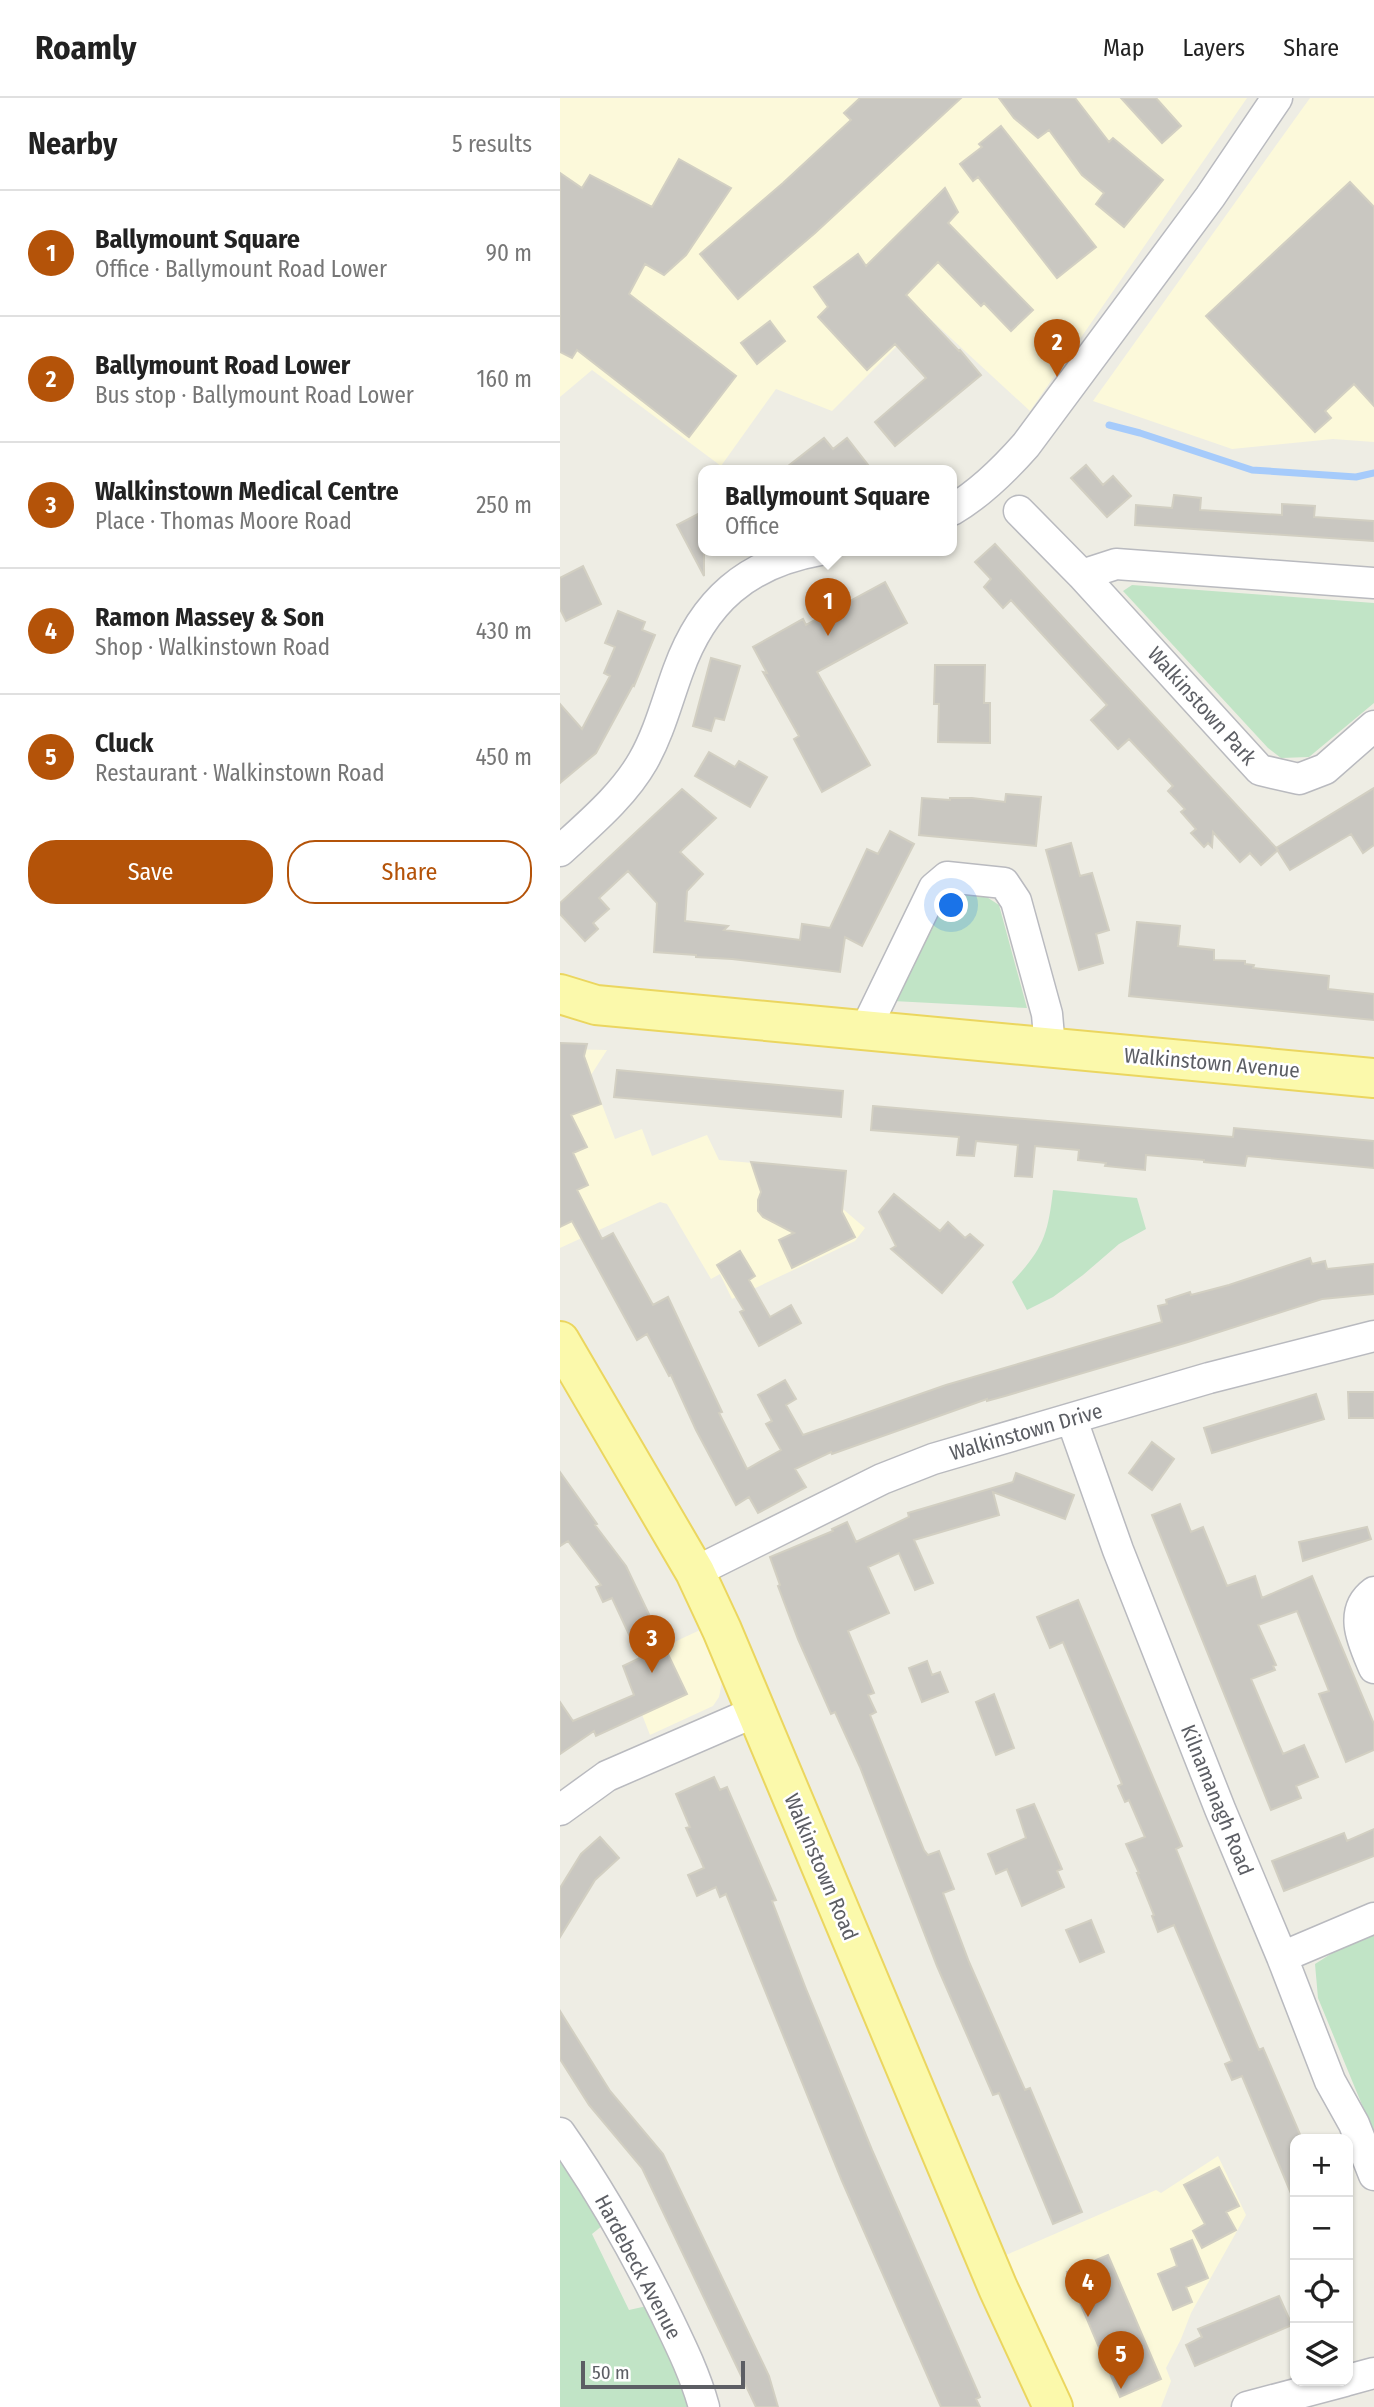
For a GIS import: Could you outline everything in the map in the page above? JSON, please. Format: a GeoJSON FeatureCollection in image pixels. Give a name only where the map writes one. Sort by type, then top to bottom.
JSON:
{"type":"FeatureCollection","features":[{"type":"Feature","properties":{"kind":"main road","name":"Walkinstown Avenue"},"geometry":{"type":"LineString","coordinates":[[560,994],[578,1010],[865,1030],[1374,1078]]}},
{"type":"Feature","properties":{"kind":"main road","name":"Walkinstown Road"},"geometry":{"type":"LineString","coordinates":[[560,1341],[695,1572],[757,1711],[998,2288],[1053,2407]]}},
{"type":"Feature","properties":{"kind":"street"},"geometry":{"type":"LineString","coordinates":[[957,507],[1003,471],[1026,444],[1210,197],[1277,98]]}},
{"type":"Feature","properties":{"kind":"street","name":"Walkinstown Park"},"geometry":{"type":"LineString","coordinates":[[1019,511],[1082,575],[1260,770],[1299,779],[1325,769],[1374,726]]}},
{"type":"Feature","properties":{"kind":"street"},"geometry":{"type":"LineString","coordinates":[[560,851],[634,777],[655,738],[690,642],[711,610],[736,584],[769,564],[792,556]]}},
{"type":"Feature","properties":{"kind":"street"},"geometry":{"type":"LineString","coordinates":[[1082,575],[1116,564],[1374,583]]}},
{"type":"Feature","properties":{"kind":"street"},"geometry":{"type":"LineString","coordinates":[[865,1030],[934,888],[947,877],[968,879],[1004,883],[1016,901],[1047,1014],[1050,1048]]}},
{"type":"Feature","properties":{"kind":"street","name":"Walkinstown Drive"},"geometry":{"type":"LineString","coordinates":[[695,1572],[882,1479],[933,1458],[1072,1420],[1209,1378],[1374,1336]]}},
{"type":"Feature","properties":{"kind":"street","name":"Kilnamanagh Road"},"geometry":{"type":"LineString","coordinates":[[1072,1420],[1118,1550],[1220,1809],[1282,1956],[1330,2081],[1354,2124],[1374,2175]]}},
{"type":"Feature","properties":{"kind":"street"},"geometry":{"type":"LineString","coordinates":[[1374,1592],[1361,1610],[1359,1627],[1374,1668]]}},
{"type":"Feature","properties":{"kind":"street"},"geometry":{"type":"LineString","coordinates":[[560,1810],[607,1776],[757,1711]]}},
{"type":"Feature","properties":{"kind":"street"},"geometry":{"type":"LineString","coordinates":[[1282,1956],[1374,1918]]}},
{"type":"Feature","properties":{"kind":"street","name":"Hardebeck Avenue"},"geometry":{"type":"LineString","coordinates":[[560,2133],[588,2173],[640,2262],[696,2378],[704,2407]]}},
{"type":"Feature","properties":{"kind":"street"},"geometry":{"type":"LineString","coordinates":[[1353,2378],[1374,2373]]}},
{"type":"Feature","properties":{"kind":"street"},"geometry":{"type":"LineString","coordinates":[[1247,2407],[1325,2386]]}},
{"type":"Feature","properties":{"kind":"shaded area"},"geometry":{"type":"Polygon","coordinates":[[[560,98],[1247,98],[1030,411],[927,316],[832,411],[776,389],[722,465],[592,370],[560,397],[560,98]]]}},
{"type":"Feature","properties":{"kind":"shaded area"},"geometry":{"type":"Polygon","coordinates":[[[1310,98],[1374,98],[1374,442],[1333,439],[1232,449],[1093,401],[1310,98]]]}},
{"type":"Feature","properties":{"kind":"shaded area"},"geometry":{"type":"Polygon","coordinates":[[[560,1049],[607,1050],[591,1075],[615,1139],[642,1129],[652,1156],[707,1135],[719,1160],[846,1171],[843,1209],[865,1228],[855,1241],[732,1299],[720,1274],[711,1279],[667,1204],[660,1202],[560,1248],[560,1049]]]}},
{"type":"Feature","properties":{"kind":"shaded area"},"geometry":{"type":"Polygon","coordinates":[[[700,1630],[722,1682],[719,1697],[713,1706],[650,1735],[623,1666],[700,1630]]]}},
{"type":"Feature","properties":{"kind":"shaded area"},"geometry":{"type":"Polygon","coordinates":[[[1218,2156],[1246,2215],[1191,2313],[1166,2368],[1171,2381],[1161,2407],[1066,2407],[1006,2255],[1156,2190],[1161,2193],[1218,2156]]]}},
{"type":"Feature","properties":{"kind":"green space"},"geometry":{"type":"Polygon","coordinates":[[[1132,585],[1374,603],[1374,703],[1309,757],[1281,758],[1268,748],[1123,591],[1132,585]]]}},
{"type":"Feature","properties":{"kind":"green space"},"geometry":{"type":"Polygon","coordinates":[[[982,894],[999,905],[1027,1008],[893,1001],[943,900],[982,894]]]}},
{"type":"Feature","properties":{"kind":"green space"},"geometry":{"type":"Polygon","coordinates":[[[1053,1190],[1137,1198],[1146,1229],[1119,1244],[1053,1297],[1027,1310],[1012,1282],[1031,1260],[1042,1240],[1049,1219],[1053,1190]]]}},
{"type":"Feature","properties":{"kind":"green space"},"geometry":{"type":"Polygon","coordinates":[[[1374,1932],[1374,2134],[1318,1998],[1315,1964],[1345,1945],[1374,1932]]]}},
{"type":"Feature","properties":{"kind":"green space"},"geometry":{"type":"Polygon","coordinates":[[[560,2153],[608,2221],[592,2234],[629,2310],[647,2306],[693,2407],[560,2407],[560,2153]]]}},
{"type":"Feature","properties":{"kind":"building"},"geometry":{"type":"Polygon","coordinates":[[[860,98],[961,98],[815,233],[738,299],[700,254],[851,120],[844,113],[860,98]]]}},
{"type":"Feature","properties":{"kind":"building"},"geometry":{"type":"Polygon","coordinates":[[[999,98],[1075,98],[1109,142],[1113,138],[1163,180],[1124,227],[1096,204],[1104,193],[1082,175],[1049,130],[1038,138],[1014,118],[999,98]]]}},
{"type":"Feature","properties":{"kind":"building"},"geometry":{"type":"Polygon","coordinates":[[[1121,98],[1156,98],[1181,126],[1162,143],[1121,98]]]}},
{"type":"Feature","properties":{"kind":"building"},"geometry":{"type":"Polygon","coordinates":[[[1001,126],[1096,247],[1057,278],[978,177],[973,181],[960,164],[982,147],[979,144],[1001,126]]]}},
{"type":"Feature","properties":{"kind":"building"},"geometry":{"type":"Polygon","coordinates":[[[679,159],[731,188],[686,255],[664,275],[645,264],[629,294],[736,376],[689,437],[577,350],[572,358],[560,352],[560,173],[582,188],[590,175],[652,207],[679,159]]]}},
{"type":"Feature","properties":{"kind":"building"},"geometry":{"type":"Polygon","coordinates":[[[1350,182],[1374,207],[1374,406],[1354,384],[1325,411],[1331,418],[1315,432],[1206,316],[1350,182]]]}},
{"type":"Feature","properties":{"kind":"building"},"geometry":{"type":"Polygon","coordinates":[[[945,188],[958,212],[948,223],[1033,310],[1011,331],[984,303],[981,306],[938,262],[906,295],[981,375],[895,446],[875,422],[926,378],[895,344],[867,370],[818,317],[828,307],[814,287],[858,254],[866,266],[945,188]]]}},
{"type":"Feature","properties":{"kind":"building"},"geometry":{"type":"Polygon","coordinates":[[[770,321],[785,341],[757,364],[741,343],[770,321]]]}},
{"type":"Feature","properties":{"kind":"building"},"geometry":{"type":"Polygon","coordinates":[[[824,438],[833,449],[847,438],[868,465],[789,465],[824,438]]]}},
{"type":"Feature","properties":{"kind":"building"},"geometry":{"type":"Polygon","coordinates":[[[1086,465],[1103,485],[1113,476],[1131,496],[1107,517],[1071,478],[1086,465]]]}},
{"type":"Feature","properties":{"kind":"building"},"geometry":{"type":"Polygon","coordinates":[[[1174,495],[1201,498],[1200,510],[1282,515],[1282,504],[1315,506],[1314,517],[1374,521],[1374,541],[1135,525],[1136,505],[1172,508],[1174,495]]]}},
{"type":"Feature","properties":{"kind":"building"},"geometry":{"type":"Polygon","coordinates":[[[698,514],[698,556],[704,556],[704,576],[677,525],[698,514]]]}},
{"type":"Feature","properties":{"kind":"building"},"geometry":{"type":"Polygon","coordinates":[[[995,544],[1278,850],[1261,865],[1250,853],[1240,862],[1213,832],[1212,847],[1208,843],[1204,847],[1191,833],[1196,829],[1181,812],[1185,809],[1168,791],[1173,786],[1129,739],[1118,749],[1091,720],[1107,705],[1011,600],[1003,608],[984,587],[991,579],[975,562],[995,544]]]}},
{"type":"Feature","properties":{"kind":"building"},"geometry":{"type":"Polygon","coordinates":[[[583,566],[601,604],[566,621],[560,609],[560,578],[583,566]]]}},
{"type":"Feature","properties":{"kind":"building"},"geometry":{"type":"Polygon","coordinates":[[[885,582],[907,623],[817,672],[870,765],[822,792],[794,739],[799,736],[763,672],[767,673],[753,647],[803,619],[806,625],[885,582]]]}},
{"type":"Feature","properties":{"kind":"building"},"geometry":{"type":"Polygon","coordinates":[[[618,611],[645,622],[642,630],[655,635],[634,686],[596,753],[560,783],[560,704],[582,729],[610,676],[604,673],[615,647],[605,643],[618,611]]]}},
{"type":"Feature","properties":{"kind":"building"},"geometry":{"type":"Polygon","coordinates":[[[711,658],[740,666],[724,720],[715,718],[711,731],[693,726],[711,658]]]}},
{"type":"Feature","properties":{"kind":"building"},"geometry":{"type":"Polygon","coordinates":[[[935,665],[985,665],[984,703],[990,703],[990,743],[938,742],[939,704],[934,704],[935,665]]]}},
{"type":"Feature","properties":{"kind":"building"},"geometry":{"type":"Polygon","coordinates":[[[709,752],[735,767],[739,761],[767,777],[750,807],[695,776],[709,752]]]}},
{"type":"Feature","properties":{"kind":"building"},"geometry":{"type":"Polygon","coordinates":[[[1374,788],[1374,845],[1363,853],[1351,834],[1290,870],[1276,848],[1374,788]]]}},
{"type":"Feature","properties":{"kind":"building"},"geometry":{"type":"Polygon","coordinates":[[[682,789],[716,818],[680,852],[703,874],[687,891],[685,921],[728,926],[724,930],[800,940],[802,924],[830,928],[867,849],[878,854],[890,831],[914,844],[862,946],[845,937],[840,972],[654,952],[657,903],[628,871],[599,898],[609,909],[593,923],[598,929],[585,941],[560,914],[560,903],[682,789]]]}},
{"type":"Feature","properties":{"kind":"building"},"geometry":{"type":"Polygon","coordinates":[[[1006,794],[1041,797],[1036,846],[919,835],[922,798],[972,798],[1005,802],[1006,794]]]}},
{"type":"Feature","properties":{"kind":"building"},"geometry":{"type":"Polygon","coordinates":[[[1071,843],[1080,876],[1092,873],[1109,930],[1096,934],[1103,963],[1079,970],[1046,850],[1071,843]]]}},
{"type":"Feature","properties":{"kind":"building"},"geometry":{"type":"Polygon","coordinates":[[[1137,922],[1180,926],[1178,946],[1214,950],[1214,960],[1245,961],[1245,964],[1254,965],[1253,968],[1329,976],[1328,989],[1374,994],[1374,1020],[1129,996],[1137,922]]]}},
{"type":"Feature","properties":{"kind":"building"},"geometry":{"type":"Polygon","coordinates":[[[560,1043],[587,1044],[584,1056],[601,1104],[571,1115],[587,1147],[573,1153],[588,1185],[577,1190],[602,1239],[613,1233],[653,1305],[668,1297],[747,1469],[781,1450],[766,1424],[772,1421],[758,1395],[785,1380],[796,1399],[786,1405],[803,1435],[946,1385],[1162,1322],[1158,1306],[1167,1304],[1166,1300],[1190,1292],[1191,1295],[1229,1285],[1310,1258],[1312,1264],[1325,1261],[1327,1269],[1374,1264],[1374,1294],[1322,1299],[1188,1342],[987,1399],[832,1454],[831,1452],[795,1469],[806,1487],[758,1513],[749,1497],[736,1505],[696,1430],[671,1375],[669,1376],[647,1334],[637,1340],[572,1221],[560,1227],[560,1043]]]}},
{"type":"Feature","properties":{"kind":"building"},"geometry":{"type":"Polygon","coordinates":[[[617,1070],[843,1091],[841,1117],[614,1097],[617,1070]]]}},
{"type":"Feature","properties":{"kind":"building"},"geometry":{"type":"Polygon","coordinates":[[[873,1106],[1233,1137],[1234,1128],[1374,1141],[1374,1168],[1247,1156],[1245,1166],[1146,1155],[1145,1170],[1078,1160],[1079,1150],[1035,1146],[1032,1177],[1015,1176],[1018,1145],[976,1141],[974,1156],[957,1155],[959,1137],[871,1130],[873,1106]]]}},
{"type":"Feature","properties":{"kind":"building"},"geometry":{"type":"Polygon","coordinates":[[[751,1162],[846,1171],[842,1212],[855,1237],[792,1268],[779,1240],[794,1233],[763,1217],[758,1211],[761,1192],[751,1162]]]}},
{"type":"Feature","properties":{"kind":"building"},"geometry":{"type":"Polygon","coordinates":[[[894,1194],[940,1231],[948,1222],[965,1238],[970,1234],[983,1245],[942,1293],[891,1249],[896,1246],[879,1212],[894,1194]]]}},
{"type":"Feature","properties":{"kind":"building"},"geometry":{"type":"Polygon","coordinates":[[[740,1251],[755,1276],[749,1280],[770,1317],[791,1305],[801,1323],[759,1346],[740,1312],[744,1310],[717,1265],[740,1251]]]}},
{"type":"Feature","properties":{"kind":"building"},"geometry":{"type":"Polygon","coordinates":[[[1348,1392],[1374,1392],[1374,1418],[1349,1418],[1348,1392]]]}},
{"type":"Feature","properties":{"kind":"building"},"geometry":{"type":"Polygon","coordinates":[[[1316,1394],[1324,1419],[1212,1453],[1204,1428],[1316,1394]]]}},
{"type":"Feature","properties":{"kind":"building"},"geometry":{"type":"Polygon","coordinates":[[[1152,1442],[1174,1459],[1152,1490],[1129,1473],[1152,1442]]]}},
{"type":"Feature","properties":{"kind":"building"},"geometry":{"type":"Polygon","coordinates":[[[560,1472],[626,1566],[687,1694],[596,1736],[594,1731],[560,1754],[560,1702],[573,1721],[634,1695],[623,1666],[640,1658],[612,1598],[603,1602],[596,1587],[601,1585],[568,1541],[560,1546],[560,1472]]]}},
{"type":"Feature","properties":{"kind":"building"},"geometry":{"type":"Polygon","coordinates":[[[1016,1473],[1074,1495],[1065,1519],[993,1492],[999,1515],[914,1540],[933,1583],[915,1590],[899,1553],[868,1567],[889,1613],[848,1631],[874,1693],[868,1695],[876,1712],[870,1715],[924,1850],[928,1855],[939,1851],[954,1889],[943,1893],[969,1962],[1025,2090],[1030,2088],[1082,2212],[1053,2224],[999,2093],[993,2095],[937,1966],[860,1767],[835,1712],[831,1714],[798,1639],[770,1557],[833,1531],[832,1529],[847,1522],[856,1542],[909,1517],[908,1513],[1013,1482],[1016,1473]]]}},
{"type":"Feature","properties":{"kind":"building"},"geometry":{"type":"Polygon","coordinates":[[[1180,1504],[1191,1532],[1203,1527],[1227,1586],[1255,1576],[1262,1598],[1312,1576],[1374,1724],[1374,1750],[1346,1762],[1319,1694],[1329,1691],[1297,1611],[1258,1625],[1276,1665],[1273,1666],[1275,1670],[1251,1679],[1283,1754],[1304,1745],[1318,1777],[1296,1786],[1301,1798],[1271,1810],[1152,1515],[1180,1504]]]}},
{"type":"Feature","properties":{"kind":"building"},"geometry":{"type":"Polygon","coordinates":[[[1367,1527],[1371,1539],[1303,1561],[1299,1542],[1367,1527]]]}},
{"type":"Feature","properties":{"kind":"building"},"geometry":{"type":"Polygon","coordinates":[[[1078,1600],[1182,1846],[1176,1849],[1216,1948],[1259,2050],[1263,2048],[1300,2134],[1290,2134],[1290,2191],[1242,2076],[1232,2080],[1225,2064],[1232,2061],[1174,1925],[1158,1932],[1139,1873],[1126,1844],[1145,1837],[1129,1800],[1125,1802],[1118,1786],[1122,1784],[1063,1642],[1050,1648],[1037,1617],[1078,1600]]]}},
{"type":"Feature","properties":{"kind":"building"},"geometry":{"type":"Polygon","coordinates":[[[927,1661],[932,1675],[940,1672],[948,1692],[922,1702],[909,1668],[927,1661]]]}},
{"type":"Feature","properties":{"kind":"building"},"geometry":{"type":"Polygon","coordinates":[[[994,1694],[1014,1748],[996,1755],[976,1702],[994,1694]]]}},
{"type":"Feature","properties":{"kind":"building"},"geometry":{"type":"Polygon","coordinates":[[[714,1777],[720,1790],[727,1787],[776,1900],[772,1901],[806,1989],[872,2150],[980,2397],[976,2399],[980,2407],[941,2407],[842,2181],[726,1894],[720,1897],[716,1887],[697,1896],[688,1875],[704,1868],[686,1828],[690,1827],[676,1794],[714,1777]]]}},
{"type":"Feature","properties":{"kind":"building"},"geometry":{"type":"Polygon","coordinates":[[[1034,1804],[1062,1869],[1057,1871],[1064,1887],[1022,1906],[1007,1869],[996,1874],[988,1854],[1026,1838],[1017,1810],[1034,1804]]]}},
{"type":"Feature","properties":{"kind":"building"},"geometry":{"type":"Polygon","coordinates":[[[1374,1829],[1374,1856],[1284,1891],[1272,1861],[1344,1833],[1347,1841],[1374,1829]]]}},
{"type":"Feature","properties":{"kind":"building"},"geometry":{"type":"Polygon","coordinates":[[[600,1837],[619,1858],[595,1880],[560,1937],[560,1888],[581,1854],[600,1837]]]}},
{"type":"Feature","properties":{"kind":"building"},"geometry":{"type":"Polygon","coordinates":[[[1091,1920],[1104,1952],[1080,1962],[1066,1930],[1091,1920]]]}},
{"type":"Feature","properties":{"kind":"building"},"geometry":{"type":"Polygon","coordinates":[[[560,2011],[610,2091],[663,2154],[769,2376],[778,2407],[756,2407],[642,2168],[589,2105],[560,2059],[560,2011]]]}},
{"type":"Feature","properties":{"kind":"building"},"geometry":{"type":"Polygon","coordinates":[[[1219,2167],[1239,2206],[1226,2212],[1236,2230],[1202,2248],[1193,2231],[1205,2224],[1184,2185],[1219,2167]]]}},
{"type":"Feature","properties":{"kind":"building"},"geometry":{"type":"Polygon","coordinates":[[[1192,2240],[1208,2278],[1186,2287],[1192,2302],[1173,2310],[1158,2274],[1177,2266],[1171,2249],[1192,2240]]]}},
{"type":"Feature","properties":{"kind":"building"},"geometry":{"type":"Polygon","coordinates":[[[1108,2255],[1161,2379],[1120,2397],[1067,2272],[1108,2255]]]}},
{"type":"Feature","properties":{"kind":"building"},"geometry":{"type":"Polygon","coordinates":[[[1279,2296],[1290,2321],[1290,2326],[1195,2366],[1186,2345],[1202,2337],[1198,2329],[1279,2296]]]}},
{"type":"Feature","properties":{"kind":"waterway"},"geometry":{"type":"LineString","coordinates":[[1109,425],[1252,470],[1356,477],[1374,473]]}},
{"type":"Feature","properties":{"kind":"place","name":"Ballymount Road Lower"},"geometry":{"type":"Point","coordinates":[1057,377]}},
{"type":"Feature","properties":{"kind":"place","name":"Ballymount Square"},"geometry":{"type":"Point","coordinates":[828,636]}},
{"type":"Feature","properties":{"kind":"place","name":"Walkinstown Medical Centre"},"geometry":{"type":"Point","coordinates":[652,1673]}},
{"type":"Feature","properties":{"kind":"place","name":"Ramon Massey & Son"},"geometry":{"type":"Point","coordinates":[1088,2317]}},
{"type":"Feature","properties":{"kind":"place","name":"Cluck"},"geometry":{"type":"Point","coordinates":[1121,2389]}}]}
